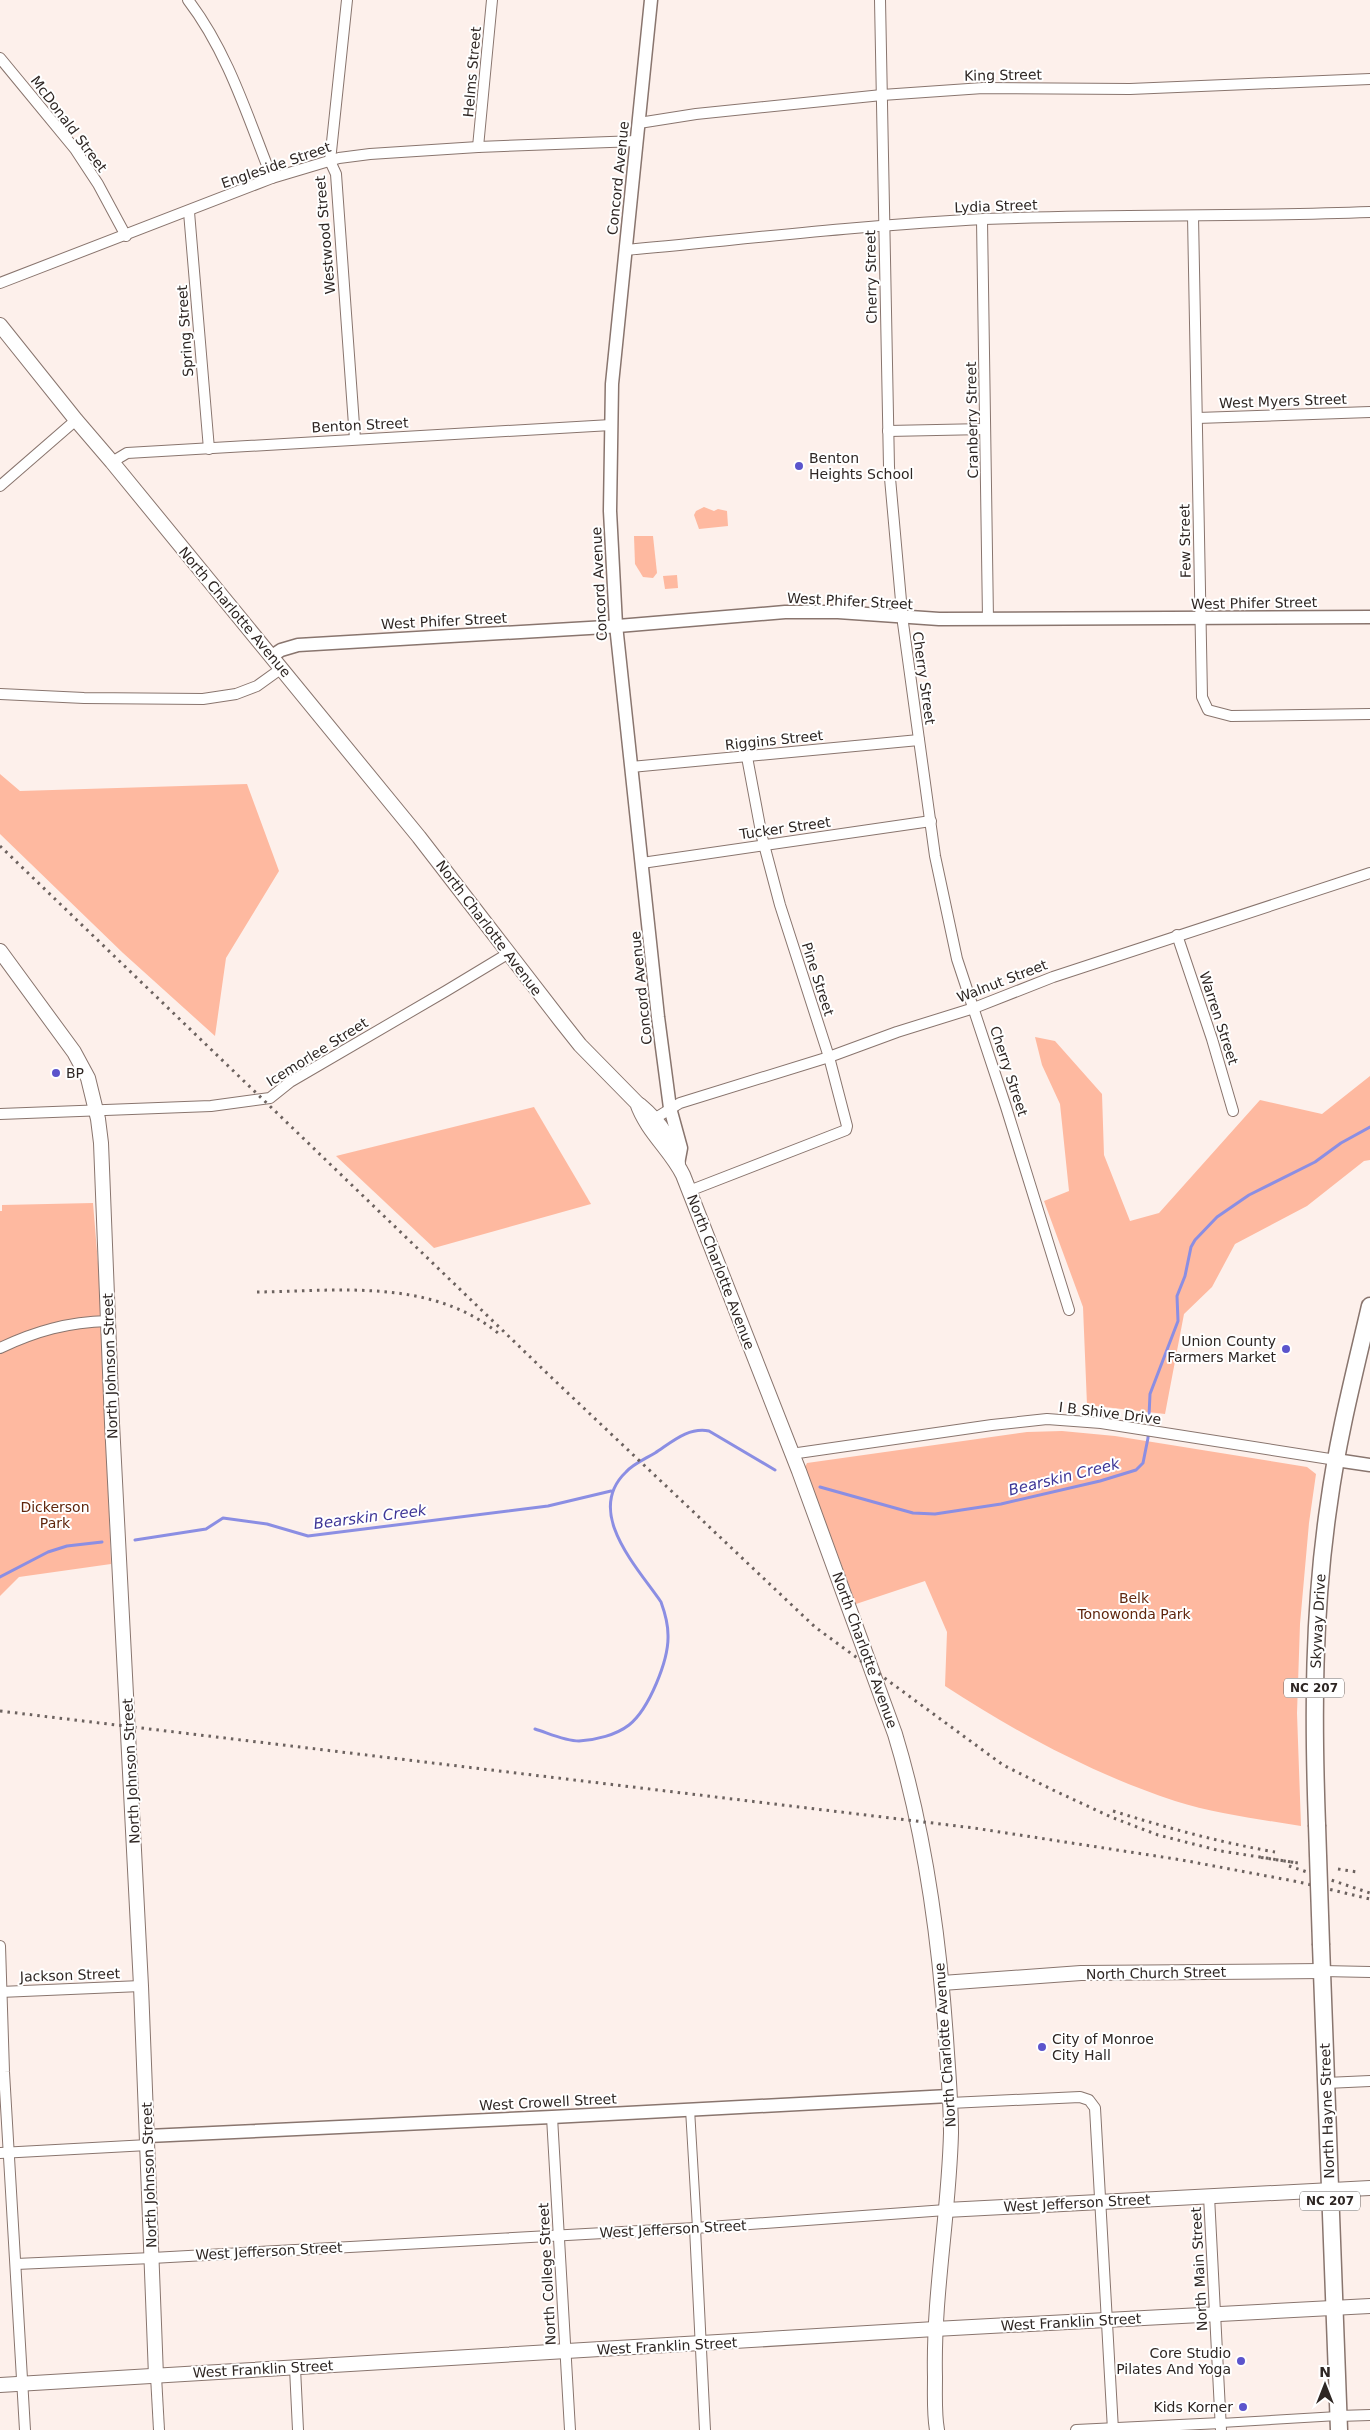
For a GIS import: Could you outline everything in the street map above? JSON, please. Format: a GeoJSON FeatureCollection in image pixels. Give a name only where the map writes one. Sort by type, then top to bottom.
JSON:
{"type":"FeatureCollection","features":[{"type":"Feature","properties":{"kind":"main road","name":"North Charlotte Avenue"},"geometry":{"type":"LineString","coordinates":[[0,325],[419,837],[580,1045],[675,1147],[678,1164],[792,1454],[895,1734],[908,1778],[925,1851],[937,1930],[942,1983],[950,2133],[946,2210],[935,2329],[937,2430]]}},
{"type":"Feature","properties":{"kind":"main road","name":"North Johnson Street"},"geometry":{"type":"LineString","coordinates":[[0,951],[74,1052],[88,1078],[101,1143],[148,2140],[156,2376]]}},
{"type":"Feature","properties":{"kind":"main road","name":"Skyway Drive"},"geometry":{"type":"LineString","coordinates":[[1322,1971],[1314,1660],[1320,1570],[1336,1460],[1370,1306]]}},
{"type":"Feature","properties":{"kind":"main road","name":"North Church Street"},"geometry":{"type":"LineString","coordinates":[[942,1983],[1081,1974],[1322,1971]]}},
{"type":"Feature","properties":{"kind":"main road","name":"North Hayne Street"},"geometry":{"type":"LineString","coordinates":[[1322,1971],[1339,2423]]}},
{"type":"Feature","properties":{"kind":"main road","name":"West Jefferson Street"},"geometry":{"type":"LineString","coordinates":[[946,2210],[1370,2188]]}},
{"type":"Feature","properties":{"kind":"main road","name":"West Franklin Street"},"geometry":{"type":"LineString","coordinates":[[0,2384],[935,2329],[1370,2306]]}},
{"type":"Feature","properties":{"kind":"street"},"geometry":{"type":"LineString","coordinates":[[188,0],[230,72],[272,178]]}},
{"type":"Feature","properties":{"kind":"street","name":"Westwood Street"},"geometry":{"type":"LineString","coordinates":[[347,0],[330,161],[336,174],[355,439]]}},
{"type":"Feature","properties":{"kind":"street","name":"Helms Street"},"geometry":{"type":"LineString","coordinates":[[478,147],[492,0]]}},
{"type":"Feature","properties":{"kind":"street","name":"Concord Avenue"},"geometry":{"type":"LineString","coordinates":[[652,0],[612,384],[610,511],[616,625],[658,1016],[670,1108],[680,1148],[678,1164]]}},
{"type":"Feature","properties":{"kind":"street","name":"Cherry Street"},"geometry":{"type":"LineString","coordinates":[[880,0],[888,431],[893,537],[919,740],[936,856],[957,959],[1069,1310]]}},
{"type":"Feature","properties":{"kind":"street","name":"McDonald Street"},"geometry":{"type":"LineString","coordinates":[[0,58],[75,149],[98,184],[126,236]]}},
{"type":"Feature","properties":{"kind":"street","name":"King Street"},"geometry":{"type":"LineString","coordinates":[[639,123],[696,114],[882,95],[983,88],[1130,89],[1370,79]]}},
{"type":"Feature","properties":{"kind":"street","name":"Engleside Street"},"geometry":{"type":"LineString","coordinates":[[0,283],[126,236],[272,178],[330,161],[370,154],[478,147],[637,141]]}},
{"type":"Feature","properties":{"kind":"street","name":"Spring Street"},"geometry":{"type":"LineString","coordinates":[[188,212],[209,449]]}},
{"type":"Feature","properties":{"kind":"street","name":"Lydia Street"},"geometry":{"type":"LineString","coordinates":[[625,250],[884,225],[982,220],[1080,216],[1309,215],[1370,212]]}},
{"type":"Feature","properties":{"kind":"street","name":"Few Street"},"geometry":{"type":"LineString","coordinates":[[1193,216],[1202,697],[1208,710],[1231,716],[1366,714]]}},
{"type":"Feature","properties":{"kind":"street","name":"Cranberry Street"},"geometry":{"type":"LineString","coordinates":[[982,220],[988,619]]}},
{"type":"Feature","properties":{"kind":"street","name":"West Myers Street"},"geometry":{"type":"LineString","coordinates":[[1197,418],[1370,412]]}},
{"type":"Feature","properties":{"kind":"street"},"geometry":{"type":"LineString","coordinates":[[0,486],[76,420]]}},
{"type":"Feature","properties":{"kind":"street","name":"Benton Street"},"geometry":{"type":"LineString","coordinates":[[112,462],[127,453],[611,424]]}},
{"type":"Feature","properties":{"kind":"street"},"geometry":{"type":"LineString","coordinates":[[888,431],[985,429]]}},
{"type":"Feature","properties":{"kind":"street","name":"West Phifer Street"},"geometry":{"type":"LineString","coordinates":[[272,656],[280,650],[298,645],[616,625],[785,612],[838,612],[902,618],[988,619],[1370,617]]}},
{"type":"Feature","properties":{"kind":"street"},"geometry":{"type":"LineString","coordinates":[[0,694],[84,698],[203,699],[236,694],[250,688],[282,668]]}},
{"type":"Feature","properties":{"kind":"street","name":"Riggins Street"},"geometry":{"type":"LineString","coordinates":[[631,767],[919,740]]}},
{"type":"Feature","properties":{"kind":"street","name":"Pine Street"},"geometry":{"type":"LineString","coordinates":[[689,1190],[772,1160],[846,1130],[848,1123],[780,905],[764,846],[746,757]]}},
{"type":"Feature","properties":{"kind":"street","name":"Tucker Street"},"geometry":{"type":"LineString","coordinates":[[642,863],[931,821]]}},
{"type":"Feature","properties":{"kind":"street","name":"Walnut Street"},"geometry":{"type":"LineString","coordinates":[[651,1120],[670,1108],[974,1008],[1053,977],[1177,935],[1370,873]]}},
{"type":"Feature","properties":{"kind":"street","name":"Warren Street"},"geometry":{"type":"LineString","coordinates":[[1177,935],[1212,1039],[1233,1111]]}},
{"type":"Feature","properties":{"kind":"street","name":"Icemorlee Street"},"geometry":{"type":"LineString","coordinates":[[0,1114],[96,1112],[211,1106],[270,1098],[290,1082],[446,992],[509,953]]}},
{"type":"Feature","properties":{"kind":"street"},"geometry":{"type":"LineString","coordinates":[[0,1348],[60,1325],[79,1322],[108,1322]]}},
{"type":"Feature","properties":{"kind":"street","name":"I B Shive Drive"},"geometry":{"type":"LineString","coordinates":[[792,1454],[1033,1420],[1075,1420],[1336,1460]]}},
{"type":"Feature","properties":{"kind":"street"},"geometry":{"type":"LineString","coordinates":[[1336,1460],[1370,1465]]}},
{"type":"Feature","properties":{"kind":"street"},"geometry":{"type":"LineString","coordinates":[[0,1946],[4,2152],[16,2264],[26,2430]]}},
{"type":"Feature","properties":{"kind":"street","name":"North Church Street"},"geometry":{"type":"LineString","coordinates":[[1322,1971],[1370,1972]]}},
{"type":"Feature","properties":{"kind":"street","name":"Jackson Street"},"geometry":{"type":"LineString","coordinates":[[1,1992],[141,1986]]}},
{"type":"Feature","properties":{"kind":"street"},"geometry":{"type":"LineString","coordinates":[[1326,2083],[1370,2080]]}},
{"type":"Feature","properties":{"kind":"street","name":"West Crowell Street"},"geometry":{"type":"LineString","coordinates":[[4,2152],[148,2140],[690,2109],[949,2100],[1085,2098],[1095,2108],[1100,2201]]}},
{"type":"Feature","properties":{"kind":"street"},"geometry":{"type":"LineString","coordinates":[[690,2109],[705,2430]]}},
{"type":"Feature","properties":{"kind":"street","name":"North College Street"},"geometry":{"type":"LineString","coordinates":[[552,2117],[570,2430]]}},
{"type":"Feature","properties":{"kind":"street","name":"North Main Street"},"geometry":{"type":"LineString","coordinates":[[1209,2196],[1221,2426]]}},
{"type":"Feature","properties":{"kind":"street"},"geometry":{"type":"LineString","coordinates":[[1100,2201],[1113,2429]]}},
{"type":"Feature","properties":{"kind":"street","name":"West Jefferson Street"},"geometry":{"type":"LineString","coordinates":[[16,2264],[560,2236],[946,2210]]}},
{"type":"Feature","properties":{"kind":"street"},"geometry":{"type":"LineString","coordinates":[[294,2368],[298,2430]]}},
{"type":"Feature","properties":{"kind":"street","name":"North Johnson Street"},"geometry":{"type":"LineString","coordinates":[[156,2376],[159,2430]]}},
{"type":"Feature","properties":{"kind":"street"},"geometry":{"type":"LineString","coordinates":[[1076,2430],[1339,2423],[1370,2415]]}},
{"type":"Feature","properties":{"kind":"green space"},"geometry":{"type":"Polygon","coordinates":[[[704,507],[714,511],[718,509],[727,511],[728,526],[699,529],[694,515],[696,511],[704,507]]]}},
{"type":"Feature","properties":{"kind":"green space"},"geometry":{"type":"Polygon","coordinates":[[[634,536],[653,536],[657,573],[653,578],[643,577],[635,564],[634,536]]]}},
{"type":"Feature","properties":{"kind":"green space"},"geometry":{"type":"Polygon","coordinates":[[[677,575],[678,588],[665,589],[663,576],[677,575]]]}},
{"type":"Feature","properties":{"kind":"green space"},"geometry":{"type":"Polygon","coordinates":[[[0,774],[20,791],[247,784],[279,871],[226,958],[215,1036],[123,953],[0,834],[0,774]]]}},
{"type":"Feature","properties":{"kind":"green space"},"geometry":{"type":"Polygon","coordinates":[[[1035,1037],[1055,1041],[1102,1094],[1104,1155],[1130,1221],[1159,1213],[1260,1100],[1322,1114],[1370,1076],[1370,1160],[1364,1161],[1307,1206],[1235,1244],[1212,1287],[1184,1314],[1165,1414],[1087,1405],[1083,1307],[1044,1201],[1069,1191],[1060,1104],[1042,1065],[1035,1037]]]}},
{"type":"Feature","properties":{"kind":"green space"},"geometry":{"type":"Polygon","coordinates":[[[534,1107],[591,1204],[434,1248],[336,1156],[534,1107]]]}},
{"type":"Feature","properties":{"kind":"green space","name":"Dickerson Park"},"geometry":{"type":"Polygon","coordinates":[[[93,1203],[101,1300],[111,1564],[19,1577],[0,1596],[0,1211],[2,1211],[2,1205],[93,1203]]]}},
{"type":"Feature","properties":{"kind":"green space","name":"Belk Tonowonda Park"},"geometry":{"type":"Polygon","coordinates":[[[1062,1431],[1115,1436],[1307,1467],[1316,1474],[1309,1523],[1300,1624],[1297,1713],[1301,1826],[1206,1809],[1175,1801],[1145,1790],[1056,1751],[1000,1720],[945,1686],[947,1632],[925,1581],[856,1604],[805,1467],[807,1463],[1027,1432],[1062,1431]]]}},
{"type":"Feature","properties":{"kind":"waterway","name":"Bearskin Creek"},"geometry":{"type":"LineString","coordinates":[[820,1487],[913,1513],[935,1514],[1001,1504],[1100,1481],[1136,1470],[1143,1463],[1148,1438],[1150,1394],[1178,1321],[1177,1296],[1185,1276],[1191,1247],[1195,1240],[1217,1217],[1249,1195],[1315,1162],[1341,1143],[1370,1127]]}},
{"type":"Feature","properties":{"kind":"waterway","name":"Bearskin Creek"},"geometry":{"type":"LineString","coordinates":[[535,1729],[574,1741],[599,1738],[618,1732],[629,1725],[644,1708],[661,1670],[668,1635],[667,1623],[661,1602],[628,1556],[612,1521],[610,1504],[614,1488],[626,1472],[680,1436],[701,1430],[709,1431],[775,1470]]}},
{"type":"Feature","properties":{"kind":"waterway","name":"Bearskin Creek"},"geometry":{"type":"LineString","coordinates":[[135,1540],[206,1529],[223,1518],[267,1524],[308,1536],[548,1506],[611,1491]]}},
{"type":"Feature","properties":{"kind":"waterway","name":"Bearskin Creek"},"geometry":{"type":"LineString","coordinates":[[0,1577],[48,1552],[67,1546],[102,1542]]}},
{"type":"Feature","properties":{"kind":"railway"},"geometry":{"type":"LineString","coordinates":[[0,846],[552,1378],[815,1627],[1003,1765],[1053,1790],[1111,1817],[1158,1835],[1221,1851],[1298,1863],[1258,1857]]}},
{"type":"Feature","properties":{"kind":"railway"},"geometry":{"type":"LineString","coordinates":[[257,1292],[351,1290],[413,1296],[443,1303],[471,1315],[498,1333]]}},
{"type":"Feature","properties":{"kind":"railway"},"geometry":{"type":"LineString","coordinates":[[0,1711],[974,1828],[1182,1860],[1299,1882],[1370,1899]]}},
{"type":"Feature","properties":{"kind":"railway"},"geometry":{"type":"LineString","coordinates":[[1113,1811],[1193,1834],[1275,1852]]}},
{"type":"Feature","properties":{"kind":"railway"},"geometry":{"type":"LineString","coordinates":[[1289,1866],[1370,1893]]}},
{"type":"Feature","properties":{"kind":"railway"},"geometry":{"type":"LineString","coordinates":[[1338,1869],[1357,1872]]}},
{"type":"Feature","properties":{"kind":"place","name":"Benton Heights School"},"geometry":{"type":"Point","coordinates":[799,466]}},
{"type":"Feature","properties":{"kind":"place","name":"BP"},"geometry":{"type":"Point","coordinates":[56,1073]}},
{"type":"Feature","properties":{"kind":"place","name":"Union County Farmers Market"},"geometry":{"type":"Point","coordinates":[1286,1349]}},
{"type":"Feature","properties":{"kind":"place","name":"City of Monroe City Hall"},"geometry":{"type":"Point","coordinates":[1042,2047]}},
{"type":"Feature","properties":{"kind":"place","name":"Core Studio Pilates And Yoga"},"geometry":{"type":"Point","coordinates":[1241,2361]}},
{"type":"Feature","properties":{"kind":"place","name":"Kids Korner"},"geometry":{"type":"Point","coordinates":[1243,2407]}}]}
